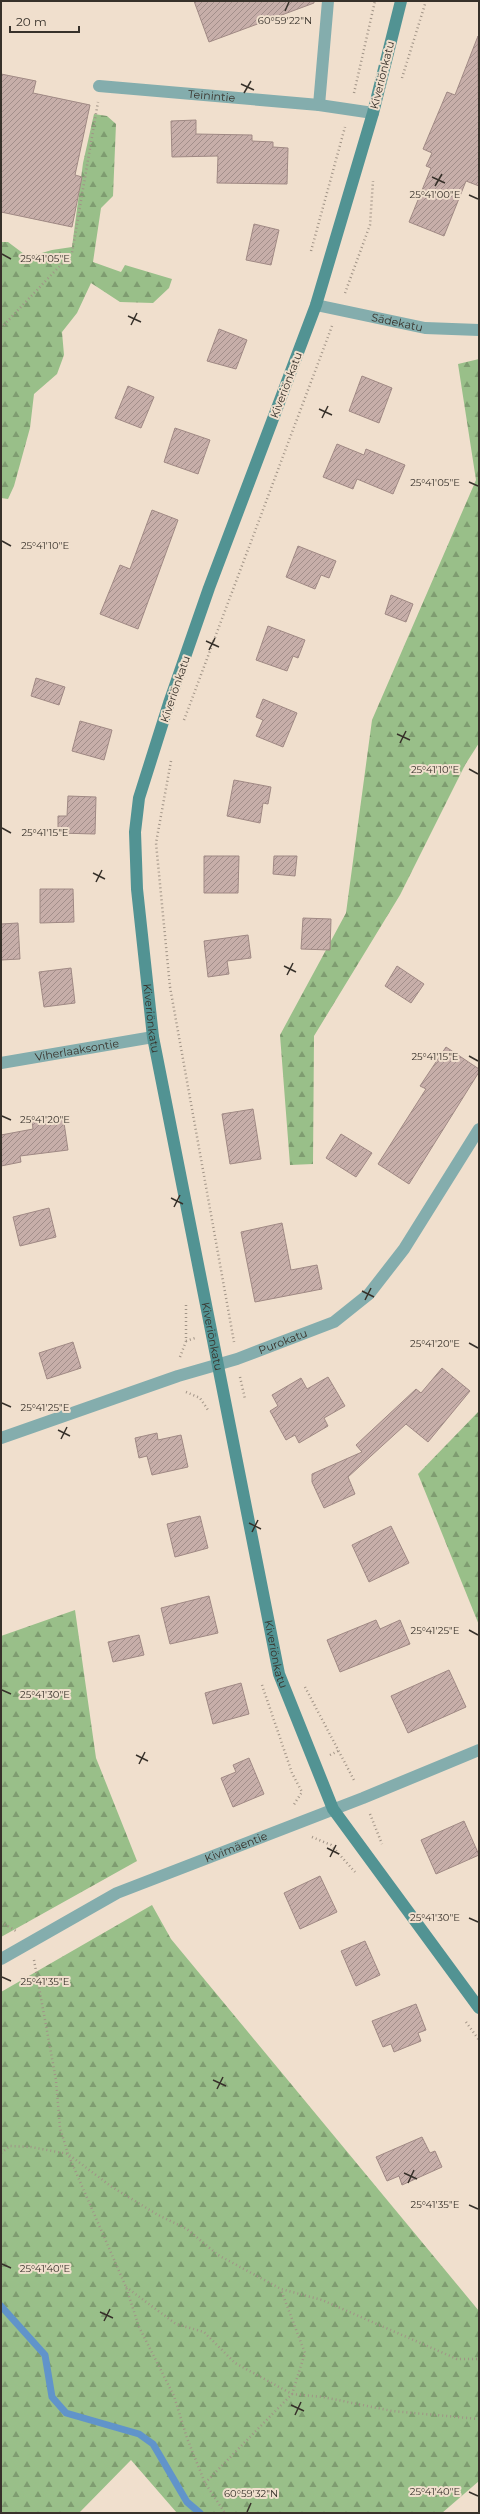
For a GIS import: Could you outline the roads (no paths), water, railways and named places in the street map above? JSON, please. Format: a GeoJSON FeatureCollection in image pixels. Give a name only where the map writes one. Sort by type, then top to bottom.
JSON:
{"type":"FeatureCollection","features":[{"type":"Feature","properties":{"kind":"street"},"geometry":{"type":"LineString","coordinates":[[319,105],[328,1]]}},
{"type":"Feature","properties":{"kind":"street","name":"Kiveriönkatu"},"geometry":{"type":"LineString","coordinates":[[401,1],[373,113],[316,305],[210,588],[140,798],[135,832],[137,890],[153,1037],[279,1674],[333,1809],[479,2008]]}},
{"type":"Feature","properties":{"kind":"street","name":"Teinintie"},"geometry":{"type":"LineString","coordinates":[[99,86],[319,105],[373,113]]}},
{"type":"Feature","properties":{"kind":"street","name":"Sädekatu"},"geometry":{"type":"LineString","coordinates":[[316,305],[424,328],[479,330]]}},
{"type":"Feature","properties":{"kind":"street","name":"Viherlaaksontie"},"geometry":{"type":"LineString","coordinates":[[1,1062],[153,1037]]}},
{"type":"Feature","properties":{"kind":"street","name":"Purokatu"},"geometry":{"type":"LineString","coordinates":[[1,1438],[178,1376],[237,1359],[334,1322],[370,1294],[404,1249],[479,1129]]}},
{"type":"Feature","properties":{"kind":"street","name":"Kivimäentie"},"geometry":{"type":"LineString","coordinates":[[1,1959],[117,1893],[363,1798],[479,1750]]}},
{"type":"Feature","properties":{"kind":"waterway"},"geometry":{"type":"LineString","coordinates":[[1,2306],[45,2355],[52,2397],[66,2413],[139,2434],[153,2444],[187,2502],[200,2513]]}}]}
